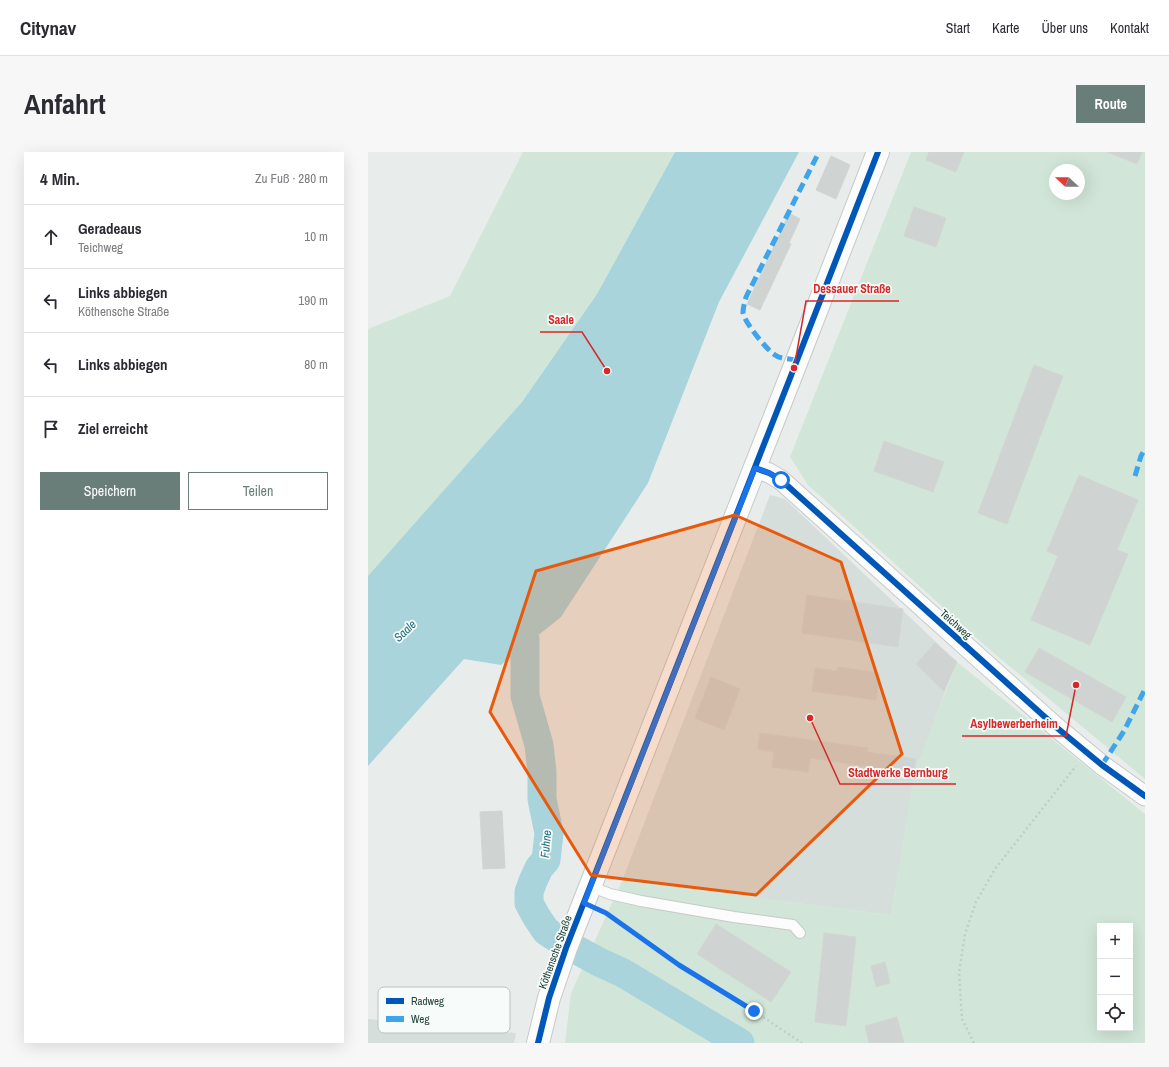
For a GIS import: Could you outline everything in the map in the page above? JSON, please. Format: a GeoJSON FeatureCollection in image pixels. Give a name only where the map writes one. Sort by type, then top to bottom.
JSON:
{"type":"FeatureCollection","features":[{"type":"Feature","properties":{"kind":"main road","name":"Köthensche Straße"},"geometry":{"type":"LineString","coordinates":[[538,1043],[549,998],[574,926],[878,152]]}},
{"type":"Feature","properties":{"kind":"street","name":"Teichweg"},"geometry":{"type":"LineString","coordinates":[[755,468],[769,473],[781,480],[1050,722],[1087,754],[1145,796]]}},
{"type":"Feature","properties":{"kind":"lane"},"geometry":{"type":"LineString","coordinates":[[587,894],[610,894],[641,901],[793,925],[800,934]]}},
{"type":"Feature","properties":{"kind":"path"},"geometry":{"type":"LineString","coordinates":[[974,1043],[962,1020],[959,972],[964,934],[976,902],[995,869],[1087,754]]}},
{"type":"Feature","properties":{"kind":"path"},"geometry":{"type":"LineString","coordinates":[[587,894],[606,913],[679,965],[754,1011],[802,1043]]}},
{"type":"Feature","properties":{"kind":"highlighted area"},"geometry":{"type":"Polygon","coordinates":[[[735,515],[841,562],[902,754],[756,895],[591,875],[490,712],[536,571],[735,515]]]}},
{"type":"Feature","properties":{"kind":"shaded area"},"geometry":{"type":"Polygon","coordinates":[[[770,495],[785,499],[956,661],[915,775],[891,915],[622,881],[770,495]]]}},
{"type":"Feature","properties":{"kind":"shaded area"},"geometry":{"type":"Polygon","coordinates":[[[368,1019],[378,1020],[378,1033],[516,1033],[514,1043],[368,1043],[368,1019]]]}},
{"type":"Feature","properties":{"kind":"green space"},"geometry":{"type":"Polygon","coordinates":[[[523,152],[675,152],[597,294],[522,402],[368,576],[368,329],[450,296],[523,152]]]}},
{"type":"Feature","properties":{"kind":"green space"},"geometry":{"type":"Polygon","coordinates":[[[911,152],[1107,152],[1137,164],[1142,152],[1145,152],[1145,779],[989,649],[808,485],[790,457],[911,152]]]}},
{"type":"Feature","properties":{"kind":"green space"},"geometry":{"type":"Polygon","coordinates":[[[957,662],[1145,814],[1145,1043],[565,1043],[571,993],[622,881],[891,915],[914,773],[957,662]]]}},
{"type":"Feature","properties":{"kind":"water"},"geometry":{"type":"Polygon","coordinates":[[[675,152],[799,152],[719,302],[648,483],[561,617],[501,665],[464,659],[368,766],[368,576],[522,402],[597,294],[675,152]]]}},
{"type":"Feature","properties":{"kind":"building"},"geometry":{"type":"Polygon","coordinates":[[[929,152],[964,152],[956,172],[926,160],[929,152]]]}},
{"type":"Feature","properties":{"kind":"building"},"geometry":{"type":"Polygon","coordinates":[[[1107,152],[1142,152],[1137,164],[1107,152]]]}},
{"type":"Feature","properties":{"kind":"building"},"geometry":{"type":"Polygon","coordinates":[[[831,156],[850,165],[836,199],[816,190],[831,156]]]}},
{"type":"Feature","properties":{"kind":"building"},"geometry":{"type":"Polygon","coordinates":[[[914,207],[946,218],[936,247],[904,236],[914,207]]]}},
{"type":"Feature","properties":{"kind":"building"},"geometry":{"type":"Polygon","coordinates":[[[789,213],[800,219],[789,243],[778,238],[789,213]]]}},
{"type":"Feature","properties":{"kind":"building"},"geometry":{"type":"Polygon","coordinates":[[[778,238],[791,244],[760,310],[747,304],[778,238]]]}},
{"type":"Feature","properties":{"kind":"building"},"geometry":{"type":"Polygon","coordinates":[[[1034,365],[1063,376],[1007,524],[978,513],[1034,365]]]}},
{"type":"Feature","properties":{"kind":"building"},"geometry":{"type":"Polygon","coordinates":[[[884,441],[944,462],[933,492],[874,471],[884,441]]]}},
{"type":"Feature","properties":{"kind":"building"},"geometry":{"type":"Polygon","coordinates":[[[1079,475],[1138,500],[1117,550],[1128,554],[1090,645],[1031,620],[1058,556],[1047,551],[1079,475]]]}},
{"type":"Feature","properties":{"kind":"building"},"geometry":{"type":"Polygon","coordinates":[[[807,595],[903,609],[898,647],[802,633],[807,595]]]}},
{"type":"Feature","properties":{"kind":"building"},"geometry":{"type":"Polygon","coordinates":[[[935,643],[957,662],[944,691],[916,664],[935,643]]]}},
{"type":"Feature","properties":{"kind":"building"},"geometry":{"type":"Polygon","coordinates":[[[1039,648],[1126,697],[1112,722],[1025,672],[1039,648]]]}},
{"type":"Feature","properties":{"kind":"building"},"geometry":{"type":"Polygon","coordinates":[[[838,667],[880,673],[876,700],[812,691],[815,668],[837,671],[838,667]]]}},
{"type":"Feature","properties":{"kind":"building"},"geometry":{"type":"Polygon","coordinates":[[[711,677],[740,689],[724,730],[695,718],[711,677]]]}},
{"type":"Feature","properties":{"kind":"building"},"geometry":{"type":"Polygon","coordinates":[[[760,733],[868,748],[865,766],[810,758],[808,772],[772,767],[774,752],[758,749],[760,733]]]}},
{"type":"Feature","properties":{"kind":"building"},"geometry":{"type":"Polygon","coordinates":[[[867,752],[916,759],[914,773],[865,766],[867,752]]]}},
{"type":"Feature","properties":{"kind":"building"},"geometry":{"type":"Polygon","coordinates":[[[502,811],[505,868],[483,869],[480,812],[502,811]]]}},
{"type":"Feature","properties":{"kind":"building"},"geometry":{"type":"Polygon","coordinates":[[[716,924],[791,972],[771,1002],[697,954],[716,924]]]}},
{"type":"Feature","properties":{"kind":"building"},"geometry":{"type":"Polygon","coordinates":[[[824,933],[856,937],[846,1026],[815,1022],[824,933]]]}},
{"type":"Feature","properties":{"kind":"building"},"geometry":{"type":"Polygon","coordinates":[[[885,962],[890,983],[876,987],[871,966],[885,962]]]}},
{"type":"Feature","properties":{"kind":"building"},"geometry":{"type":"Polygon","coordinates":[[[897,1017],[904,1043],[869,1043],[865,1026],[897,1017]]]}},
{"type":"Feature","properties":{"kind":"waterway","name":"Fuhne"},"geometry":{"type":"LineString","coordinates":[[505,612],[525,638],[525,696],[539,745],[542,772],[542,799],[549,833],[546,860],[539,868],[529,892],[529,903],[536,916],[546,931],[566,944],[623,973],[740,1043]]}},
{"type":"Feature","properties":{"kind":"marked path"},"geometry":{"type":"LineString","coordinates":[[797,360],[786,359],[771,352],[761,342],[752,329],[743,311],[746,297],[819,152]]}},
{"type":"Feature","properties":{"kind":"marked path"},"geometry":{"type":"LineString","coordinates":[[1135,476],[1141,456],[1145,449]]}},
{"type":"Feature","properties":{"kind":"marked path"},"geometry":{"type":"LineString","coordinates":[[1102,765],[1124,731],[1145,689]]}},
{"type":"Feature","properties":{"kind":"cycle path"},"geometry":{"type":"LineString","coordinates":[[538,1043],[549,998],[566,948],[878,152]]}},
{"type":"Feature","properties":{"kind":"cycle path"},"geometry":{"type":"LineString","coordinates":[[755,468],[769,473],[781,480],[1056,727],[1102,765],[1145,796]]}},
{"type":"Feature","properties":{"kind":"place","name":"Dessauer Straße"},"geometry":{"type":"Point","coordinates":[794,368]}},
{"type":"Feature","properties":{"kind":"place","name":"Saale"},"geometry":{"type":"Point","coordinates":[607,371]}},
{"type":"Feature","properties":{"kind":"place","name":"Asylbewerberheim"},"geometry":{"type":"Point","coordinates":[1076,685]}},
{"type":"Feature","properties":{"kind":"place","name":"Stadtwerke Bernburg"},"geometry":{"type":"Point","coordinates":[810,718]}},
{"type":"Feature","properties":{"kind":"route"},"geometry":{"type":"LineString","coordinates":[[754,1011],[679,965],[606,913],[584,903],[755,468],[769,473],[781,480]]}}]}
